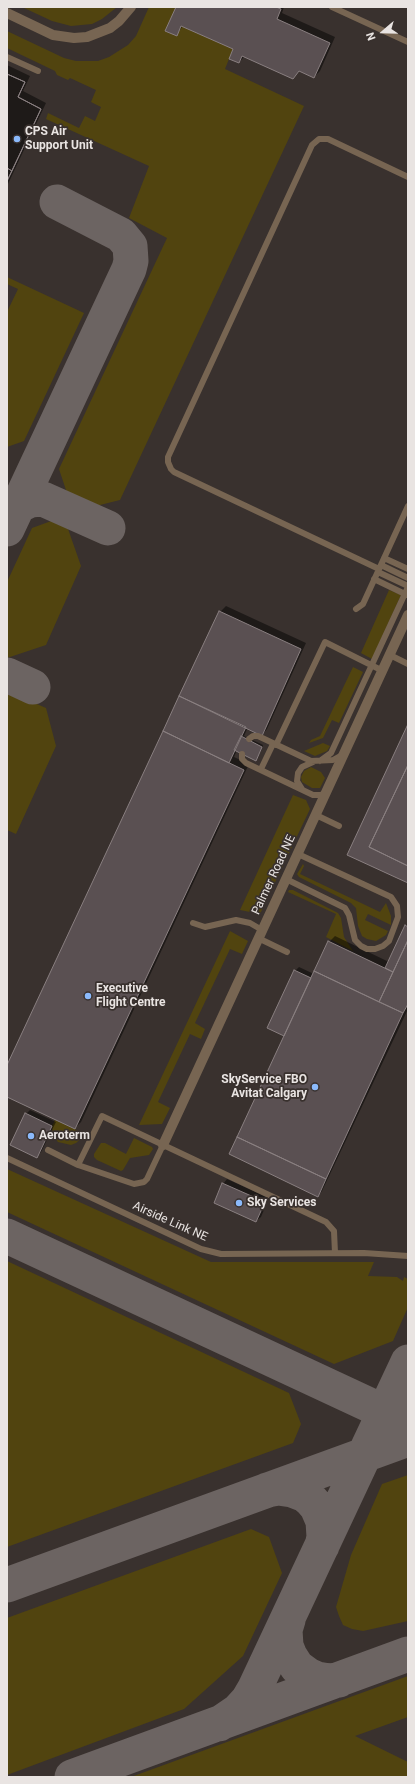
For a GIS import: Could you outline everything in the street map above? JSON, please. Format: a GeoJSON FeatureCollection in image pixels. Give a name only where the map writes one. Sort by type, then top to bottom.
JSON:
{"type":"FeatureCollection","features":[{"type":"Feature","properties":{"kind":"street"},"geometry":{"type":"LineString","coordinates":[[7,13],[53,35],[74,38],[86,37],[110,28],[119,21],[131,7]]}},
{"type":"Feature","properties":{"kind":"street","name":"Palmer Road NE"},"geometry":{"type":"LineString","coordinates":[[163,1145],[408,616]]}},
{"type":"Feature","properties":{"kind":"lane"},"geometry":{"type":"LineString","coordinates":[[332,7],[406,42],[408,34]]}},
{"type":"Feature","properties":{"kind":"lane"},"geometry":{"type":"LineString","coordinates":[[7,57],[38,71]]}},
{"type":"Feature","properties":{"kind":"lane"},"geometry":{"type":"LineString","coordinates":[[408,177],[328,139],[319,139],[312,145],[168,457],[168,462],[174,472],[379,568],[408,578]]}},
{"type":"Feature","properties":{"kind":"lane"},"geometry":{"type":"LineString","coordinates":[[356,610],[363,604],[408,506]]}},
{"type":"Feature","properties":{"kind":"lane"},"geometry":{"type":"LineString","coordinates":[[384,558],[408,569]]}},
{"type":"Feature","properties":{"kind":"lane"},"geometry":{"type":"LineString","coordinates":[[303,790],[298,781],[298,773],[302,767],[318,761],[331,753],[371,665],[406,594],[408,587],[379,568]]}},
{"type":"Feature","properties":{"kind":"lane"},"geometry":{"type":"LineString","coordinates":[[374,579],[406,594]]}},
{"type":"Feature","properties":{"kind":"lane"},"geometry":{"type":"LineString","coordinates":[[261,770],[325,642],[383,671]]}},
{"type":"Feature","properties":{"kind":"lane"},"geometry":{"type":"LineString","coordinates":[[390,655],[408,664]]}},
{"type":"Feature","properties":{"kind":"lane"},"geometry":{"type":"LineString","coordinates":[[249,739],[255,736],[308,761],[333,760],[345,752]]}},
{"type":"Feature","properties":{"kind":"lane"},"geometry":{"type":"LineString","coordinates":[[242,754],[244,761],[317,796],[328,790]]}},
{"type":"Feature","properties":{"kind":"lane"},"geometry":{"type":"LineString","coordinates":[[316,815],[339,826]]}},
{"type":"Feature","properties":{"kind":"lane"},"geometry":{"type":"LineString","coordinates":[[286,879],[345,908],[349,915],[353,936],[361,946],[367,949],[375,949],[383,946],[389,941],[398,917],[397,906],[391,897],[298,854]]}},
{"type":"Feature","properties":{"kind":"lane"},"geometry":{"type":"LineString","coordinates":[[193,922],[205,927],[236,920],[250,923],[260,934],[287,952]]}},
{"type":"Feature","properties":{"kind":"lane"},"geometry":{"type":"LineString","coordinates":[[78,1165],[102,1116],[326,1222],[334,1231],[335,1253]]}},
{"type":"Feature","properties":{"kind":"lane"},"geometry":{"type":"LineString","coordinates":[[48,1150],[78,1165],[130,1184],[139,1184],[147,1179],[163,1145]]}},
{"type":"Feature","properties":{"kind":"lane","name":"Airside Link NE"},"geometry":{"type":"LineString","coordinates":[[7,1158],[202,1249],[221,1254],[364,1253],[408,1256]]}},
{"type":"Feature","properties":{"kind":"shaded area"},"geometry":{"type":"Polygon","coordinates":[[[22,7],[117,7],[102,19],[92,24],[71,26],[52,21],[22,7]]]}},
{"type":"Feature","properties":{"kind":"shaded area"},"geometry":{"type":"Polygon","coordinates":[[[149,7],[176,7],[181,26],[233,49],[225,69],[304,106],[120,500],[96,506],[67,493],[59,469],[167,238],[129,218],[149,166],[46,119],[48,113],[79,128],[85,116],[95,121],[101,107],[91,102],[96,90],[70,78],[68,80],[57,75],[55,71],[7,48],[7,31],[64,58],[76,61],[98,61],[109,57],[128,45],[136,36],[149,7]]]}},
{"type":"Feature","properties":{"kind":"shaded area"},"geometry":{"type":"Polygon","coordinates":[[[7,277],[84,313],[24,441],[7,447],[7,312],[18,289],[7,284],[7,277]]]}},
{"type":"Feature","properties":{"kind":"shaded area"},"geometry":{"type":"Polygon","coordinates":[[[54,520],[67,526],[81,566],[46,645],[7,658],[7,582],[32,528],[54,520]]]}},
{"type":"Feature","properties":{"kind":"shaded area"},"geometry":{"type":"Polygon","coordinates":[[[389,590],[401,595],[372,659],[361,653],[389,590]]]}},
{"type":"Feature","properties":{"kind":"shaded area"},"geometry":{"type":"Polygon","coordinates":[[[353,667],[363,672],[339,723],[332,720],[323,738],[309,743],[311,740],[320,736],[353,667]]]}},
{"type":"Feature","properties":{"kind":"shaded area"},"geometry":{"type":"Polygon","coordinates":[[[7,691],[46,708],[56,746],[16,834],[7,830],[7,691]]]}},
{"type":"Feature","properties":{"kind":"shaded area"},"geometry":{"type":"Polygon","coordinates":[[[323,743],[330,746],[327,751],[315,756],[304,751],[323,743]]]}},
{"type":"Feature","properties":{"kind":"shaded area"},"geometry":{"type":"Polygon","coordinates":[[[311,767],[321,772],[325,778],[320,788],[312,788],[302,782],[301,777],[304,771],[311,767]]]}},
{"type":"Feature","properties":{"kind":"shaded area"},"geometry":{"type":"Polygon","coordinates":[[[293,795],[306,800],[310,809],[260,914],[240,910],[293,795]]]}},
{"type":"Feature","properties":{"kind":"shaded area"},"geometry":{"type":"Polygon","coordinates":[[[303,864],[304,866],[300,874],[380,912],[386,903],[391,916],[391,925],[368,914],[365,920],[388,931],[386,935],[376,941],[362,936],[358,926],[356,908],[351,903],[299,877],[297,874],[303,864]]]}},
{"type":"Feature","properties":{"kind":"shaded area"},"geometry":{"type":"Polygon","coordinates":[[[289,890],[293,890],[338,913],[341,918],[344,937],[353,951],[326,937],[336,914],[288,892],[289,890]]]}},
{"type":"Feature","properties":{"kind":"shaded area"},"geometry":{"type":"Polygon","coordinates":[[[230,931],[248,941],[242,954],[230,949],[195,1023],[205,1029],[201,1039],[190,1034],[158,1102],[170,1108],[162,1124],[139,1125],[230,931]]]}},
{"type":"Feature","properties":{"kind":"shaded area"},"geometry":{"type":"Polygon","coordinates":[[[55,1120],[85,1134],[84,1136],[76,1143],[71,1145],[58,1142],[53,1136],[52,1126],[55,1120]]]}},
{"type":"Feature","properties":{"kind":"shaded area"},"geometry":{"type":"Polygon","coordinates":[[[134,1138],[152,1147],[153,1149],[149,1155],[130,1158],[121,1171],[97,1160],[94,1157],[94,1154],[101,1143],[105,1143],[126,1154],[134,1138]]]}},
{"type":"Feature","properties":{"kind":"shaded area"},"geometry":{"type":"Polygon","coordinates":[[[7,1169],[211,1262],[374,1262],[368,1276],[397,1277],[403,1281],[404,1277],[408,1279],[408,1307],[393,1341],[334,1364],[7,1212],[7,1169]]]}},
{"type":"Feature","properties":{"kind":"shaded area"},"geometry":{"type":"Polygon","coordinates":[[[7,1261],[289,1393],[301,1424],[293,1443],[7,1547],[7,1261]]]}},
{"type":"Feature","properties":{"kind":"shaded area"},"geometry":{"type":"Polygon","coordinates":[[[408,1475],[408,1621],[363,1631],[352,1629],[343,1625],[336,1607],[351,1555],[382,1484],[408,1475]]]}},
{"type":"Feature","properties":{"kind":"shaded area"},"geometry":{"type":"Polygon","coordinates":[[[251,1529],[269,1537],[282,1573],[243,1656],[184,1709],[7,1775],[7,1618],[251,1529]]]}},
{"type":"Feature","properties":{"kind":"shaded area"},"geometry":{"type":"Polygon","coordinates":[[[408,1676],[408,1717],[355,1736],[408,1762],[408,1777],[131,1777],[408,1676]]]}},
{"type":"Feature","properties":{"kind":"building"},"geometry":{"type":"Polygon","coordinates":[[[176,7],[276,7],[281,9],[277,19],[330,43],[314,78],[299,71],[293,79],[242,56],[239,63],[229,59],[233,49],[181,26],[177,36],[165,31],[176,7]]]}},
{"type":"Feature","properties":{"kind":"building","name":"CPS Air Support Unit"},"geometry":{"type":"Polygon","coordinates":[[[7,74],[25,82],[18,97],[41,109],[7,181],[7,74]]]}},
{"type":"Feature","properties":{"kind":"building","name":"CPS Air Support Unit"},"geometry":{"type":"Polygon","coordinates":[[[7,74],[25,82],[18,97],[41,109],[12,171],[7,168],[7,74]]]}},
{"type":"Feature","properties":{"kind":"building"},"geometry":{"type":"Polygon","coordinates":[[[7,168],[12,171],[7,181],[7,168]]]}},
{"type":"Feature","properties":{"kind":"building"},"geometry":{"type":"Polygon","coordinates":[[[219,611],[301,649],[262,736],[179,696],[219,611]]]}},
{"type":"Feature","properties":{"kind":"building"},"geometry":{"type":"Polygon","coordinates":[[[179,696],[246,727],[229,763],[163,731],[179,696]]]}},
{"type":"Feature","properties":{"kind":"building"},"geometry":{"type":"Polygon","coordinates":[[[408,724],[408,765],[369,847],[408,866],[408,883],[347,855],[408,724]]]}},
{"type":"Feature","properties":{"kind":"building","name":"Executive Flight Centre"},"geometry":{"type":"Polygon","coordinates":[[[163,731],[244,770],[75,1129],[7,1097],[7,1065],[163,731]]]}},
{"type":"Feature","properties":{"kind":"building"},"geometry":{"type":"Polygon","coordinates":[[[241,736],[262,747],[256,761],[234,750],[241,736]]]}},
{"type":"Feature","properties":{"kind":"building"},"geometry":{"type":"Polygon","coordinates":[[[408,765],[408,866],[369,847],[408,765]]]}},
{"type":"Feature","properties":{"kind":"building"},"geometry":{"type":"Polygon","coordinates":[[[405,925],[408,927],[408,940],[393,972],[385,968],[405,925]]]}},
{"type":"Feature","properties":{"kind":"building"},"geometry":{"type":"Polygon","coordinates":[[[408,940],[408,1004],[403,1013],[379,1002],[408,940]]]}},
{"type":"Feature","properties":{"kind":"building"},"geometry":{"type":"Polygon","coordinates":[[[328,941],[393,972],[379,1002],[314,971],[328,941]]]}},
{"type":"Feature","properties":{"kind":"building"},"geometry":{"type":"Polygon","coordinates":[[[294,970],[311,978],[284,1036],[267,1028],[294,970]]]}},
{"type":"Feature","properties":{"kind":"building","name":"SkyService FBO Avitat Calgary"},"geometry":{"type":"Polygon","coordinates":[[[314,971],[403,1013],[326,1179],[237,1137],[314,971]]]}},
{"type":"Feature","properties":{"kind":"building","name":"Aeroterm"},"geometry":{"type":"Polygon","coordinates":[[[25,1113],[52,1126],[37,1158],[10,1145],[25,1113]]]}},
{"type":"Feature","properties":{"kind":"building"},"geometry":{"type":"Polygon","coordinates":[[[237,1137],[326,1179],[318,1197],[229,1154],[237,1137]]]}},
{"type":"Feature","properties":{"kind":"building","name":"Sky Services"},"geometry":{"type":"Polygon","coordinates":[[[222,1183],[265,1202],[256,1222],[214,1203],[222,1183]]]}},
{"type":"Feature","properties":{"kind":"taxiway"},"geometry":{"type":"LineString","coordinates":[[7,529],[129,269],[131,261],[130,246],[121,235],[57,202]]}},
{"type":"Feature","properties":{"kind":"taxiway"},"geometry":{"type":"LineString","coordinates":[[15,511],[20,505],[30,500],[43,499],[108,528]]}},
{"type":"Feature","properties":{"kind":"taxiway"},"geometry":{"type":"LineString","coordinates":[[7,675],[33,687]]}},
{"type":"Feature","properties":{"kind":"taxiway"},"geometry":{"type":"LineString","coordinates":[[7,1236],[408,1423]]}},
{"type":"Feature","properties":{"kind":"taxiway"},"geometry":{"type":"LineString","coordinates":[[219,1724],[238,1711],[248,1700],[255,1688],[408,1362]]}},
{"type":"Feature","properties":{"kind":"taxiway"},"geometry":{"type":"LineString","coordinates":[[7,1585],[408,1439]]}},
{"type":"Feature","properties":{"kind":"taxiway"},"geometry":{"type":"LineString","coordinates":[[267,1490],[278,1488],[292,1490],[305,1495],[311,1500],[317,1507],[323,1521],[324,1537],[322,1546]]}},
{"type":"Feature","properties":{"kind":"taxiway"},"geometry":{"type":"LineString","coordinates":[[288,1620],[285,1630],[286,1646],[297,1667],[308,1675],[317,1679],[329,1681],[339,1680]]}},
{"type":"Feature","properties":{"kind":"taxiway"},"geometry":{"type":"LineString","coordinates":[[72,1777],[408,1654]]}},
{"type":"Feature","properties":{"kind":"place","name":"CPS Air Support Unit"},"geometry":{"type":"Point","coordinates":[17,139]}},
{"type":"Feature","properties":{"kind":"place","name":"Executive Flight Centre"},"geometry":{"type":"Point","coordinates":[88,996]}},
{"type":"Feature","properties":{"kind":"place","name":"SkyService FBO Avitat Calgary"},"geometry":{"type":"Point","coordinates":[315,1087]}},
{"type":"Feature","properties":{"kind":"place","name":"Aeroterm"},"geometry":{"type":"Point","coordinates":[31,1136]}},
{"type":"Feature","properties":{"kind":"place","name":"Sky Services"},"geometry":{"type":"Point","coordinates":[239,1203]}}]}
